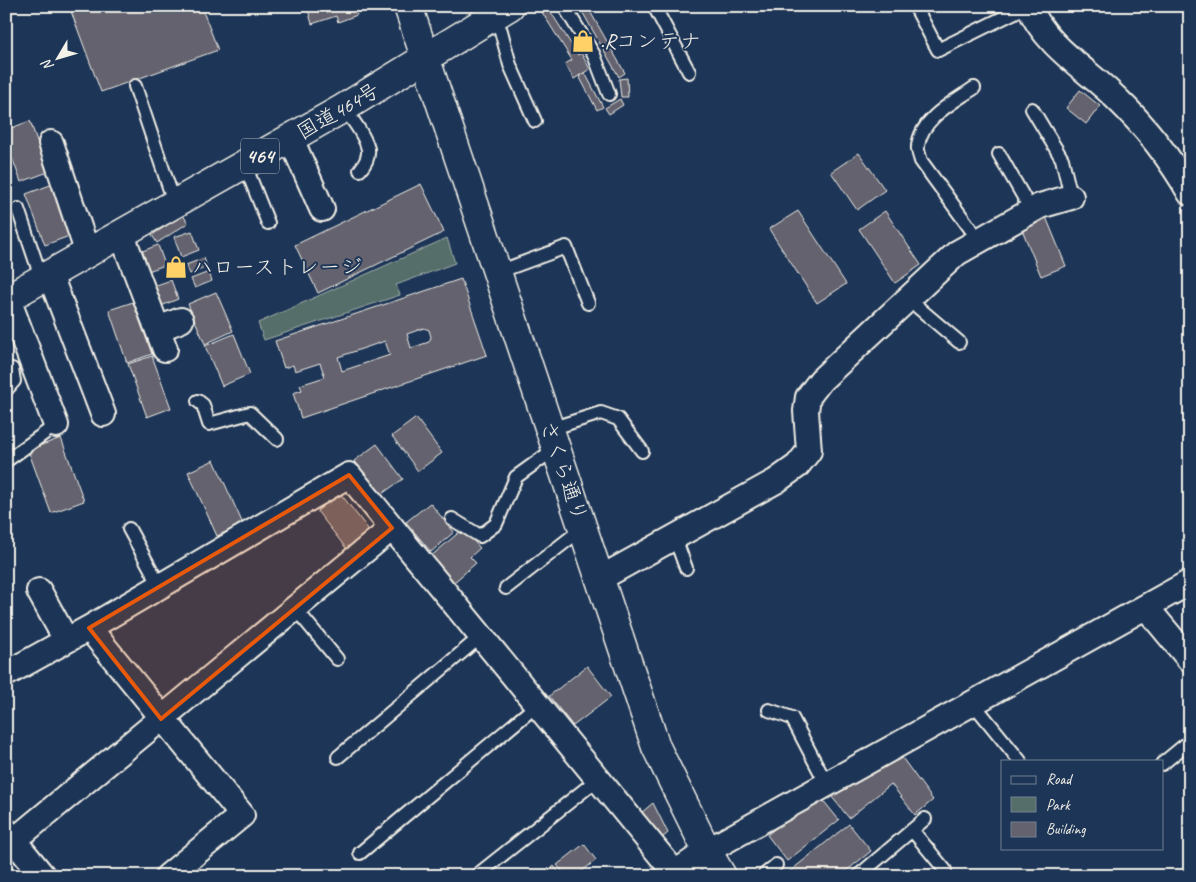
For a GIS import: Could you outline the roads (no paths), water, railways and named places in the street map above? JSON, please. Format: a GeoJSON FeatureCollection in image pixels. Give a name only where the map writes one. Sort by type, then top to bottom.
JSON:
{"type":"FeatureCollection","features":[{"type":"Feature","properties":{"kind":"main road","name":"さくら通り"},"geometry":{"type":"LineString","coordinates":[[408,6],[656,747],[707,851],[722,876]]}},
{"type":"Feature","properties":{"kind":"main road","name":"国道464号"},"geometry":{"type":"LineString","coordinates":[[7,299],[342,109],[502,11]]}},
{"type":"Feature","properties":{"kind":"street"},"geometry":{"type":"LineString","coordinates":[[1028,6],[1035,20],[1048,36],[1118,100],[1156,140],[1190,193]]}},
{"type":"Feature","properties":{"kind":"street"},"geometry":{"type":"LineString","coordinates":[[290,139],[322,209]]}},
{"type":"Feature","properties":{"kind":"street"},"geometry":{"type":"LineString","coordinates":[[51,143],[88,254]]}},
{"type":"Feature","properties":{"kind":"street"},"geometry":{"type":"LineString","coordinates":[[600,579],[776,481],[797,466],[809,451],[806,411],[808,397],[821,380],[957,253],[1031,210],[1071,197]]}},
{"type":"Feature","properties":{"kind":"street"},"geometry":{"type":"LineString","coordinates":[[122,235],[161,339],[181,320]]}},
{"type":"Feature","properties":{"kind":"street"},"geometry":{"type":"LineString","coordinates":[[46,277],[103,414]]}},
{"type":"Feature","properties":{"kind":"street"},"geometry":{"type":"LineString","coordinates":[[7,299],[56,425]]}},
{"type":"Feature","properties":{"kind":"street"},"geometry":{"type":"LineString","coordinates":[[6,674],[89,628],[349,475],[675,873],[707,851],[1190,582]]}},
{"type":"Feature","properties":{"kind":"street"},"geometry":{"type":"LineString","coordinates":[[43,876],[9,840],[392,528]]}},
{"type":"Feature","properties":{"kind":"street"},"geometry":{"type":"LineString","coordinates":[[39,592],[66,640]]}},
{"type":"Feature","properties":{"kind":"street"},"geometry":{"type":"LineString","coordinates":[[1146,607],[1190,660]]}},
{"type":"Feature","properties":{"kind":"street"},"geometry":{"type":"LineString","coordinates":[[89,628],[242,815],[168,876]]}},
{"type":"Feature","properties":{"kind":"lane"},"geometry":{"type":"LineString","coordinates":[[564,6],[594,55],[608,94]]}},
{"type":"Feature","properties":{"kind":"lane"},"geometry":{"type":"LineString","coordinates":[[654,6],[689,72]]}},
{"type":"Feature","properties":{"kind":"lane"},"geometry":{"type":"LineString","coordinates":[[915,6],[938,50],[1028,6]]}},
{"type":"Feature","properties":{"kind":"lane"},"geometry":{"type":"LineString","coordinates":[[502,11],[502,31],[510,65],[535,122]]}},
{"type":"Feature","properties":{"kind":"lane"},"geometry":{"type":"LineString","coordinates":[[135,86],[175,205]]}},
{"type":"Feature","properties":{"kind":"lane"},"geometry":{"type":"LineString","coordinates":[[974,88],[939,112],[923,130],[917,147],[921,161],[978,240]]}},
{"type":"Feature","properties":{"kind":"lane"},"geometry":{"type":"LineString","coordinates":[[342,109],[351,115],[368,148],[367,162],[360,170]]}},
{"type":"Feature","properties":{"kind":"lane"},"geometry":{"type":"LineString","coordinates":[[1032,109],[1062,159],[1071,197]]}},
{"type":"Feature","properties":{"kind":"lane"},"geometry":{"type":"LineString","coordinates":[[999,154],[1031,210]]}},
{"type":"Feature","properties":{"kind":"lane"},"geometry":{"type":"LineString","coordinates":[[244,165],[268,223]]}},
{"type":"Feature","properties":{"kind":"lane"},"geometry":{"type":"LineString","coordinates":[[18,209],[46,277]]}},
{"type":"Feature","properties":{"kind":"lane"},"geometry":{"type":"LineString","coordinates":[[498,272],[566,247],[588,302]]}},
{"type":"Feature","properties":{"kind":"lane"},"geometry":{"type":"LineString","coordinates":[[908,298],[959,342]]}},
{"type":"Feature","properties":{"kind":"lane"},"geometry":{"type":"LineString","coordinates":[[6,390],[14,381],[12,369]]}},
{"type":"Feature","properties":{"kind":"lane"},"geometry":{"type":"LineString","coordinates":[[198,401],[203,405],[209,424],[250,413],[277,439]]}},
{"type":"Feature","properties":{"kind":"lane"},"geometry":{"type":"LineString","coordinates":[[452,519],[480,536],[496,524],[516,477],[553,438],[601,413],[618,420],[642,451]]}},
{"type":"Feature","properties":{"kind":"lane"},"geometry":{"type":"LineString","coordinates":[[6,461],[56,425]]}},
{"type":"Feature","properties":{"kind":"lane"},"geometry":{"type":"LineString","coordinates":[[506,588],[583,528]]}},
{"type":"Feature","properties":{"kind":"lane"},"geometry":{"type":"LineString","coordinates":[[128,529],[160,586]]}},
{"type":"Feature","properties":{"kind":"lane"},"geometry":{"type":"LineString","coordinates":[[675,538],[686,568]]}},
{"type":"Feature","properties":{"kind":"lane"},"geometry":{"type":"LineString","coordinates":[[295,608],[336,659]]}},
{"type":"Feature","properties":{"kind":"lane"},"geometry":{"type":"LineString","coordinates":[[338,758],[480,637]]}},
{"type":"Feature","properties":{"kind":"lane"},"geometry":{"type":"LineString","coordinates":[[973,703],[1019,760]]}},
{"type":"Feature","properties":{"kind":"lane"},"geometry":{"type":"LineString","coordinates":[[360,853],[537,705]]}},
{"type":"Feature","properties":{"kind":"lane"},"geometry":{"type":"LineString","coordinates":[[769,710],[792,718],[826,785]]}},
{"type":"Feature","properties":{"kind":"lane"},"geometry":{"type":"LineString","coordinates":[[1164,762],[1190,742]]}},
{"type":"Feature","properties":{"kind":"lane"},"geometry":{"type":"LineString","coordinates":[[476,876],[598,779]]}},
{"type":"Feature","properties":{"kind":"lane"},"geometry":{"type":"LineString","coordinates":[[858,876],[925,819]]}},
{"type":"Feature","properties":{"kind":"lane"},"geometry":{"type":"LineString","coordinates":[[912,830],[945,870]]}},
{"type":"Feature","properties":{"kind":"lane"},"geometry":{"type":"LineString","coordinates":[[763,876],[776,865]]}},
{"type":"Feature","properties":{"kind":"place","name":".Rコンテナ"},"geometry":{"type":"Point","coordinates":[583,41]}},
{"type":"Feature","properties":{"kind":"place","name":"ハローストレージ"},"geometry":{"type":"Point","coordinates":[176,267]}}]}
